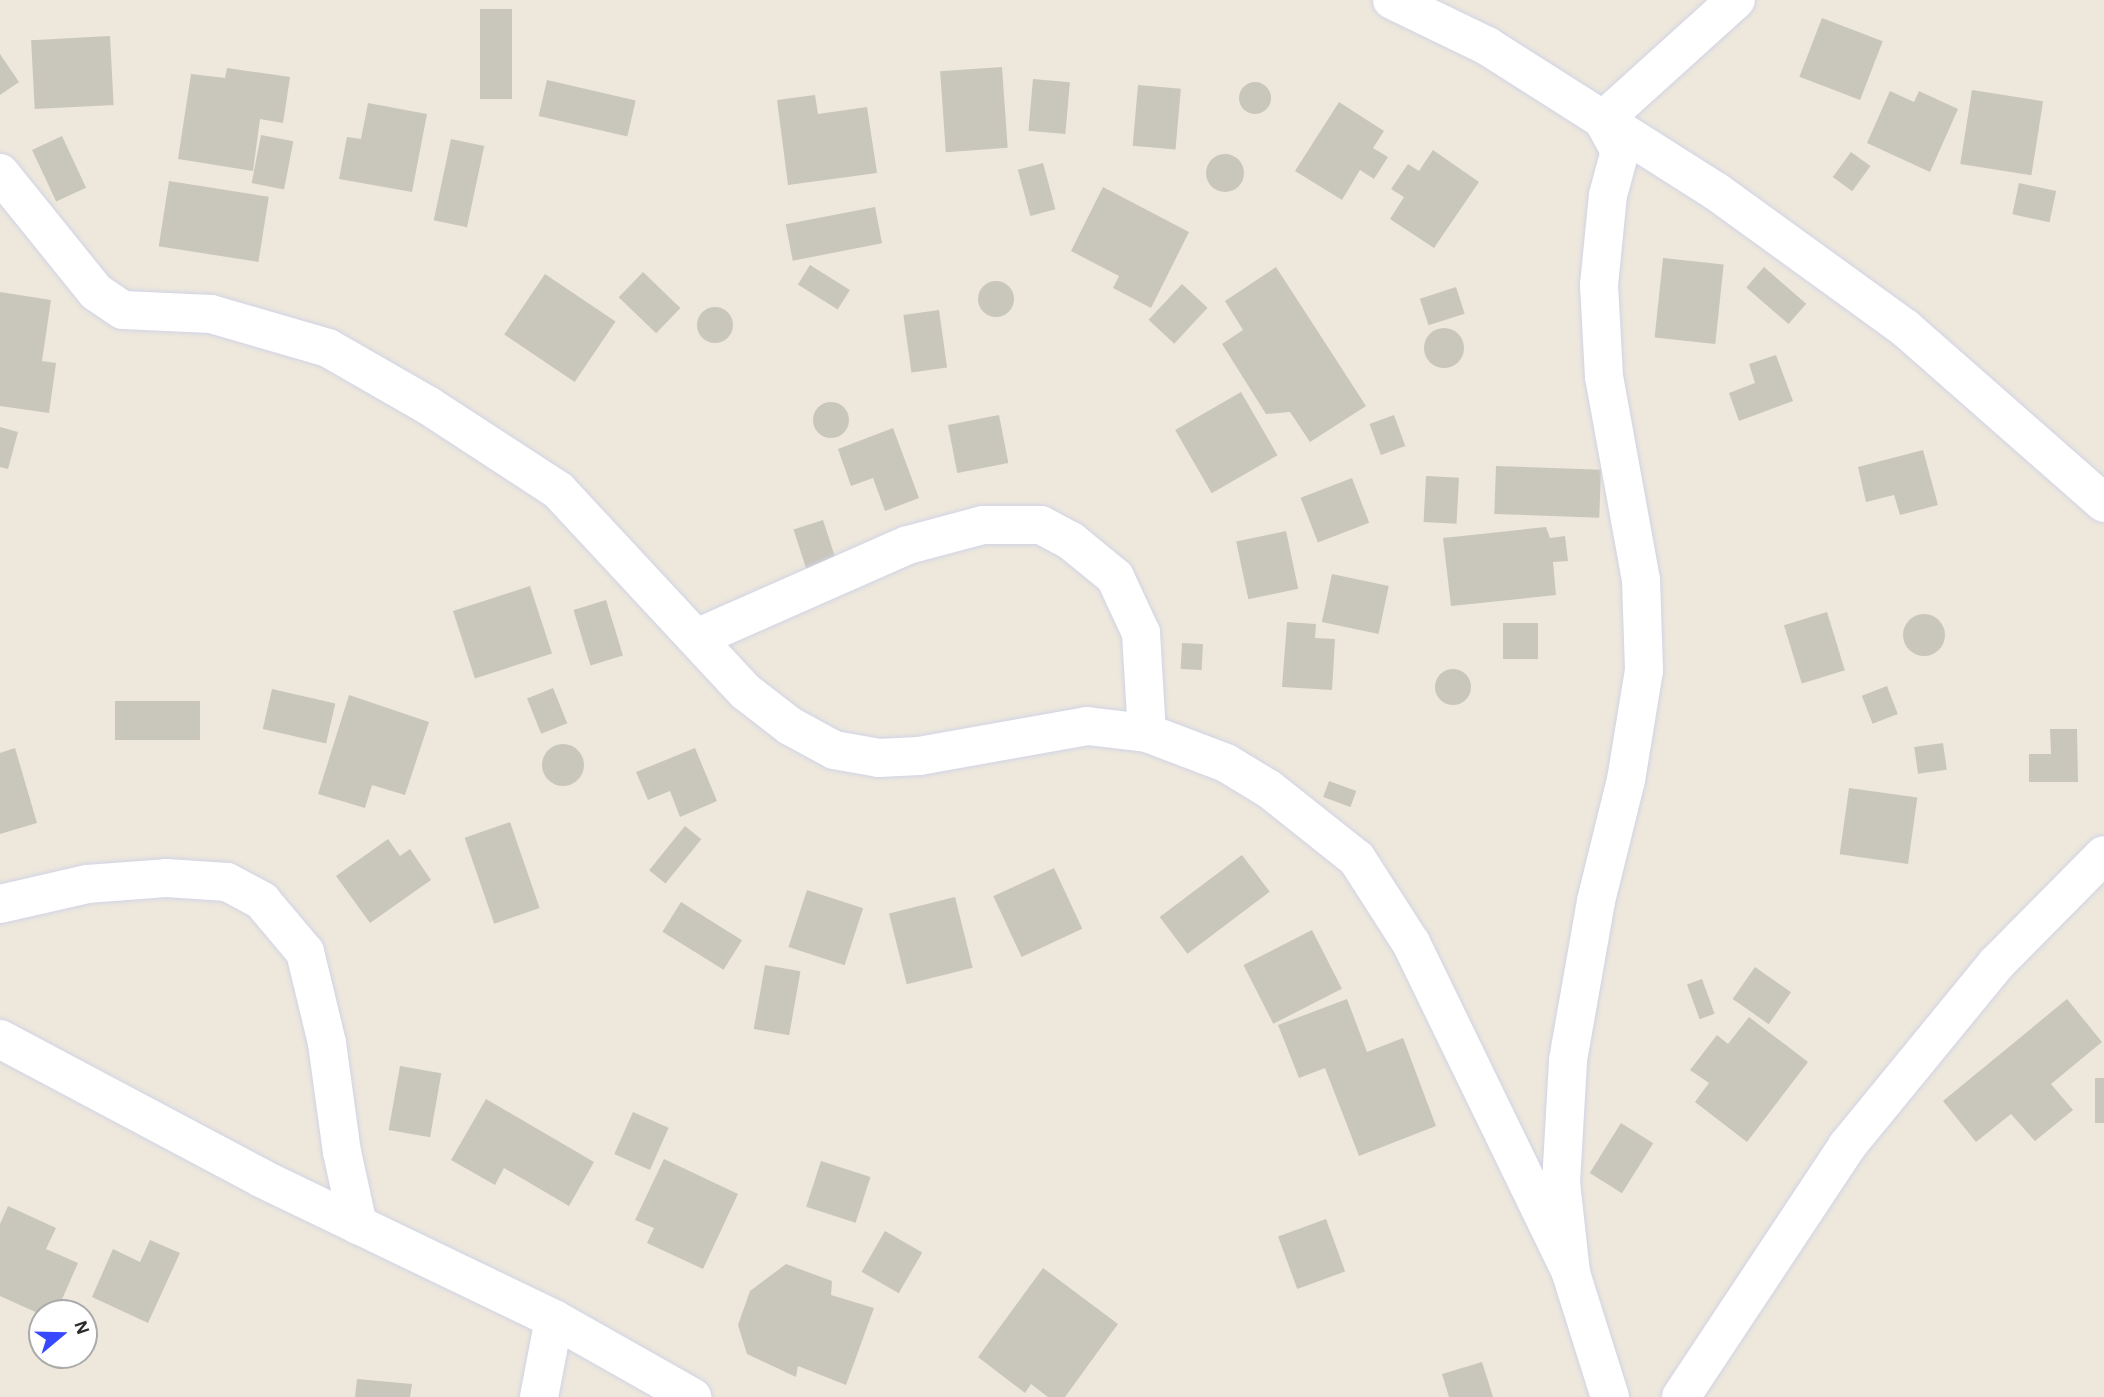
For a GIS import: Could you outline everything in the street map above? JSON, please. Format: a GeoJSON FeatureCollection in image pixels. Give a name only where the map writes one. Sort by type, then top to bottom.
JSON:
{"type":"FeatureCollection","features":[{"type":"Feature","properties":{"kind":"street"},"geometry":{"type":"LineString","coordinates":[[1392,0],[1487,46],[1717,192],[1905,328],[2104,503]]}},
{"type":"Feature","properties":{"kind":"street"},"geometry":{"type":"LineString","coordinates":[[1603,120],[1737,0]]}},
{"type":"Feature","properties":{"kind":"street"},"geometry":{"type":"LineString","coordinates":[[1571,1273],[1561,1183],[1567,1060],[1596,901],[1626,780],[1644,670],[1642,580],[1604,377],[1599,285],[1608,195],[1620,150],[1603,120]]}},
{"type":"Feature","properties":{"kind":"street"},"geometry":{"type":"LineString","coordinates":[[0,173],[96,292],[123,310],[211,314],[328,348],[406,393],[558,490],[699,637],[746,692],[790,726],[834,750],[879,758],[1087,726],[1147,733],[1226,763],[1269,789],[1357,859],[1411,943],[1571,1273],[1610,1397]]}},
{"type":"Feature","properties":{"kind":"street"},"geometry":{"type":"LineString","coordinates":[[699,637],[908,545],[984,525],[1041,525],[1071,541],[1115,577],[1141,633],[1147,733]]}},
{"type":"Feature","properties":{"kind":"street"},"geometry":{"type":"LineString","coordinates":[[1681,1397],[1847,1146],[1996,964],[2104,855]]}},
{"type":"Feature","properties":{"kind":"street"},"geometry":{"type":"LineString","coordinates":[[0,904],[87,884],[166,878],[227,882],[262,901],[305,952],[327,1043],[342,1152],[359,1225]]}},
{"type":"Feature","properties":{"kind":"street"},"geometry":{"type":"LineString","coordinates":[[0,1039],[359,1225],[554,1319],[692,1397]]}},
{"type":"Feature","properties":{"kind":"street"},"geometry":{"type":"LineString","coordinates":[[539,1397],[554,1319]]}},
{"type":"Feature","properties":{"kind":"building"},"geometry":{"type":"Polygon","coordinates":[[[480,9],[512,9],[512,99],[480,99],[480,9]]]}},
{"type":"Feature","properties":{"kind":"building"},"geometry":{"type":"Polygon","coordinates":[[[1822,18],[1883,41],[1860,100],[1799,77],[1822,18]]]}},
{"type":"Feature","properties":{"kind":"building"},"geometry":{"type":"Polygon","coordinates":[[[110,36],[114,105],[35,109],[31,40],[110,36]]]}},
{"type":"Feature","properties":{"kind":"building"},"geometry":{"type":"Polygon","coordinates":[[[0,54],[19,82],[0,95],[0,54]]]}},
{"type":"Feature","properties":{"kind":"building"},"geometry":{"type":"Polygon","coordinates":[[[1002,67],[1008,148],[946,152],[940,71],[1002,67]]]}},
{"type":"Feature","properties":{"kind":"building"},"geometry":{"type":"Polygon","coordinates":[[[227,68],[290,77],[283,123],[260,119],[253,171],[178,159],[191,74],[225,78],[227,68]]]}},
{"type":"Feature","properties":{"kind":"building"},"geometry":{"type":"Polygon","coordinates":[[[1033,79],[1070,82],[1065,134],[1028,131],[1033,79]]]}},
{"type":"Feature","properties":{"kind":"building"},"geometry":{"type":"Polygon","coordinates":[[[547,80],[636,100],[627,137],[539,116],[547,80]]]}},
{"type":"Feature","properties":{"kind":"building"},"geometry":{"type":"Polygon","coordinates":[[[1255,82],[1266,87],[1271,98],[1266,109],[1255,114],[1244,109],[1239,98],[1244,87],[1255,82]]]}},
{"type":"Feature","properties":{"kind":"building"},"geometry":{"type":"Polygon","coordinates":[[[1138,85],[1181,89],[1176,150],[1133,146],[1138,85]]]}},
{"type":"Feature","properties":{"kind":"building"},"geometry":{"type":"Polygon","coordinates":[[[1972,90],[2043,101],[2031,175],[1960,164],[1972,90]]]}},
{"type":"Feature","properties":{"kind":"building"},"geometry":{"type":"Polygon","coordinates":[[[1890,91],[1914,102],[1919,91],[1958,109],[1930,172],[1867,143],[1890,91]]]}},
{"type":"Feature","properties":{"kind":"building"},"geometry":{"type":"Polygon","coordinates":[[[815,95],[818,114],[867,107],[877,173],[788,185],[777,100],[815,95]]]}},
{"type":"Feature","properties":{"kind":"building"},"geometry":{"type":"Polygon","coordinates":[[[1339,102],[1384,131],[1373,148],[1388,157],[1374,179],[1360,170],[1342,200],[1295,171],[1339,102]]]}},
{"type":"Feature","properties":{"kind":"building"},"geometry":{"type":"Polygon","coordinates":[[[368,103],[427,114],[412,192],[339,179],[347,137],[361,139],[368,103]]]}},
{"type":"Feature","properties":{"kind":"building"},"geometry":{"type":"Polygon","coordinates":[[[261,135],[293,141],[284,189],[252,183],[261,135]]]}},
{"type":"Feature","properties":{"kind":"building"},"geometry":{"type":"Polygon","coordinates":[[[62,136],[86,188],[56,202],[32,150],[62,136]]]}},
{"type":"Feature","properties":{"kind":"building"},"geometry":{"type":"Polygon","coordinates":[[[451,139],[484,146],[467,227],[434,220],[451,139]]]}},
{"type":"Feature","properties":{"kind":"building"},"geometry":{"type":"Polygon","coordinates":[[[1433,150],[1479,182],[1434,248],[1390,219],[1404,197],[1391,189],[1408,164],[1419,171],[1433,150]]]}},
{"type":"Feature","properties":{"kind":"building"},"geometry":{"type":"Polygon","coordinates":[[[1851,152],[1870,166],[1852,191],[1833,177],[1851,152]]]}},
{"type":"Feature","properties":{"kind":"building"},"geometry":{"type":"Polygon","coordinates":[[[1225,154],[1239,159],[1244,173],[1239,187],[1225,192],[1211,187],[1206,173],[1211,159],[1225,154]]]}},
{"type":"Feature","properties":{"kind":"building"},"geometry":{"type":"Polygon","coordinates":[[[1043,163],[1055,209],[1030,216],[1018,170],[1043,163]]]}},
{"type":"Feature","properties":{"kind":"building"},"geometry":{"type":"Polygon","coordinates":[[[169,181],[269,197],[258,262],[159,246],[169,181]]]}},
{"type":"Feature","properties":{"kind":"building"},"geometry":{"type":"Polygon","coordinates":[[[2019,183],[2056,191],[2050,222],[2012,214],[2019,183]]]}},
{"type":"Feature","properties":{"kind":"building"},"geometry":{"type":"Polygon","coordinates":[[[1103,187],[1189,232],[1151,308],[1113,288],[1119,276],[1071,251],[1103,187]]]}},
{"type":"Feature","properties":{"kind":"building"},"geometry":{"type":"Polygon","coordinates":[[[875,207],[882,243],[793,261],[786,224],[875,207]]]}},
{"type":"Feature","properties":{"kind":"building"},"geometry":{"type":"Polygon","coordinates":[[[1663,258],[1724,264],[1715,344],[1655,338],[1663,258]]]}},
{"type":"Feature","properties":{"kind":"building"},"geometry":{"type":"Polygon","coordinates":[[[810,265],[850,290],[838,309],[798,285],[810,265]]]}},
{"type":"Feature","properties":{"kind":"building"},"geometry":{"type":"Polygon","coordinates":[[[1276,267],[1366,406],[1310,442],[1290,412],[1266,414],[1222,344],[1243,330],[1225,301],[1276,267]]]}},
{"type":"Feature","properties":{"kind":"building"},"geometry":{"type":"Polygon","coordinates":[[[1764,267],[1806,304],[1789,324],[1746,287],[1764,267]]]}},
{"type":"Feature","properties":{"kind":"building"},"geometry":{"type":"Polygon","coordinates":[[[643,272],[680,308],[656,333],[619,297],[643,272]]]}},
{"type":"Feature","properties":{"kind":"building"},"geometry":{"type":"Polygon","coordinates":[[[545,274],[615,322],[575,382],[504,335],[545,274]]]}},
{"type":"Feature","properties":{"kind":"building"},"geometry":{"type":"Polygon","coordinates":[[[996,281],[1009,286],[1014,299],[1009,312],[996,317],[983,312],[978,299],[983,286],[996,281]]]}},
{"type":"Feature","properties":{"kind":"building"},"geometry":{"type":"Polygon","coordinates":[[[1182,284],[1208,308],[1174,344],[1149,320],[1182,284]]]}},
{"type":"Feature","properties":{"kind":"building"},"geometry":{"type":"Polygon","coordinates":[[[1456,287],[1465,314],[1429,325],[1420,299],[1456,287]]]}},
{"type":"Feature","properties":{"kind":"building"},"geometry":{"type":"Polygon","coordinates":[[[0,292],[51,300],[42,361],[56,363],[49,413],[0,406],[0,292]]]}},
{"type":"Feature","properties":{"kind":"building"},"geometry":{"type":"Polygon","coordinates":[[[715,307],[728,312],[733,325],[728,338],[715,343],[702,338],[697,325],[702,312],[715,307]]]}},
{"type":"Feature","properties":{"kind":"building"},"geometry":{"type":"Polygon","coordinates":[[[939,310],[947,367],[911,372],[903,315],[939,310]]]}},
{"type":"Feature","properties":{"kind":"building"},"geometry":{"type":"Polygon","coordinates":[[[1444,328],[1458,334],[1464,348],[1458,362],[1444,368],[1430,362],[1424,348],[1430,334],[1444,328]]]}},
{"type":"Feature","properties":{"kind":"building"},"geometry":{"type":"Polygon","coordinates":[[[1776,355],[1793,401],[1739,421],[1729,393],[1755,383],[1749,364],[1776,355]]]}},
{"type":"Feature","properties":{"kind":"building"},"geometry":{"type":"Polygon","coordinates":[[[1241,392],[1278,455],[1212,493],[1175,430],[1241,392]]]}},
{"type":"Feature","properties":{"kind":"building"},"geometry":{"type":"Polygon","coordinates":[[[831,402],[844,407],[849,420],[844,433],[831,438],[818,433],[813,420],[818,407],[831,402]]]}},
{"type":"Feature","properties":{"kind":"building"},"geometry":{"type":"Polygon","coordinates":[[[999,415],[1008,463],[957,473],[948,425],[999,415]]]}},
{"type":"Feature","properties":{"kind":"building"},"geometry":{"type":"Polygon","coordinates":[[[1394,415],[1405,446],[1381,455],[1370,424],[1394,415]]]}},
{"type":"Feature","properties":{"kind":"building"},"geometry":{"type":"Polygon","coordinates":[[[0,427],[18,432],[8,469],[0,467],[0,427]]]}},
{"type":"Feature","properties":{"kind":"building"},"geometry":{"type":"Polygon","coordinates":[[[893,428],[919,498],[885,511],[873,478],[851,486],[838,449],[893,428]]]}},
{"type":"Feature","properties":{"kind":"building"},"geometry":{"type":"Polygon","coordinates":[[[1923,450],[1938,505],[1900,515],[1894,495],[1866,502],[1858,467],[1923,450]]]}},
{"type":"Feature","properties":{"kind":"building"},"geometry":{"type":"Polygon","coordinates":[[[1496,466],[1601,470],[1599,518],[1494,514],[1496,466]]]}},
{"type":"Feature","properties":{"kind":"building"},"geometry":{"type":"Polygon","coordinates":[[[1426,476],[1459,478],[1457,524],[1424,522],[1426,476]]]}},
{"type":"Feature","properties":{"kind":"building"},"geometry":{"type":"Polygon","coordinates":[[[1352,478],[1369,523],[1318,543],[1301,498],[1352,478]]]}},
{"type":"Feature","properties":{"kind":"building"},"geometry":{"type":"Polygon","coordinates":[[[823,520],[836,559],[806,569],[794,530],[823,520]]]}},
{"type":"Feature","properties":{"kind":"building"},"geometry":{"type":"Polygon","coordinates":[[[1546,527],[1550,538],[1565,536],[1568,561],[1553,562],[1556,595],[1451,606],[1443,538],[1546,527]]]}},
{"type":"Feature","properties":{"kind":"building"},"geometry":{"type":"Polygon","coordinates":[[[1286,531],[1298,589],[1248,599],[1236,542],[1286,531]]]}},
{"type":"Feature","properties":{"kind":"building"},"geometry":{"type":"Polygon","coordinates":[[[1332,574],[1389,586],[1379,634],[1322,622],[1332,574]]]}},
{"type":"Feature","properties":{"kind":"building"},"geometry":{"type":"Polygon","coordinates":[[[530,586],[552,654],[475,679],[453,611],[530,586]]]}},
{"type":"Feature","properties":{"kind":"building"},"geometry":{"type":"Polygon","coordinates":[[[606,600],[623,655],[590,665],[573,610],[606,600]]]}},
{"type":"Feature","properties":{"kind":"building"},"geometry":{"type":"Polygon","coordinates":[[[1827,612],[1845,670],[1802,683],[1784,625],[1827,612]]]}},
{"type":"Feature","properties":{"kind":"building"},"geometry":{"type":"Polygon","coordinates":[[[1924,614],[1939,620],[1945,635],[1939,650],[1924,656],[1909,650],[1903,635],[1909,620],[1924,614]]]}},
{"type":"Feature","properties":{"kind":"building"},"geometry":{"type":"Polygon","coordinates":[[[1287,622],[1316,624],[1315,638],[1335,639],[1332,690],[1282,687],[1287,622]]]}},
{"type":"Feature","properties":{"kind":"building"},"geometry":{"type":"Polygon","coordinates":[[[1503,623],[1538,623],[1538,659],[1503,659],[1503,623]]]}},
{"type":"Feature","properties":{"kind":"building"},"geometry":{"type":"Polygon","coordinates":[[[1182,643],[1203,644],[1202,670],[1181,669],[1182,643]]]}},
{"type":"Feature","properties":{"kind":"building"},"geometry":{"type":"Polygon","coordinates":[[[1453,669],[1465,675],[1471,687],[1465,699],[1453,705],[1441,699],[1435,687],[1441,675],[1453,669]]]}},
{"type":"Feature","properties":{"kind":"building"},"geometry":{"type":"Polygon","coordinates":[[[1887,686],[1898,714],[1873,724],[1862,696],[1887,686]]]}},
{"type":"Feature","properties":{"kind":"building"},"geometry":{"type":"Polygon","coordinates":[[[553,688],[567,723],[541,734],[527,698],[553,688]]]}},
{"type":"Feature","properties":{"kind":"building"},"geometry":{"type":"Polygon","coordinates":[[[272,689],[335,704],[326,744],[263,729],[272,689]]]}},
{"type":"Feature","properties":{"kind":"building"},"geometry":{"type":"Polygon","coordinates":[[[349,695],[429,722],[405,795],[372,785],[365,808],[318,794],[349,695]]]}},
{"type":"Feature","properties":{"kind":"building"},"geometry":{"type":"Polygon","coordinates":[[[115,701],[200,701],[200,740],[115,740],[115,701]]]}},
{"type":"Feature","properties":{"kind":"building"},"geometry":{"type":"Polygon","coordinates":[[[2050,729],[2077,729],[2078,782],[2029,782],[2029,754],[2051,754],[2050,729]]]}},
{"type":"Feature","properties":{"kind":"building"},"geometry":{"type":"Polygon","coordinates":[[[1943,743],[1947,770],[1918,774],[1914,747],[1943,743]]]}},
{"type":"Feature","properties":{"kind":"building"},"geometry":{"type":"Polygon","coordinates":[[[563,744],[578,750],[584,765],[578,780],[563,786],[548,780],[542,765],[548,750],[563,744]]]}},
{"type":"Feature","properties":{"kind":"building"},"geometry":{"type":"Polygon","coordinates":[[[15,748],[37,823],[0,834],[0,753],[15,748]]]}},
{"type":"Feature","properties":{"kind":"building"},"geometry":{"type":"Polygon","coordinates":[[[695,748],[717,801],[680,817],[670,791],[648,800],[636,772],[695,748]]]}},
{"type":"Feature","properties":{"kind":"building"},"geometry":{"type":"Polygon","coordinates":[[[1329,781],[1356,791],[1350,807],[1323,797],[1329,781]]]}},
{"type":"Feature","properties":{"kind":"building"},"geometry":{"type":"Polygon","coordinates":[[[1849,788],[1917,798],[1908,864],[1840,854],[1849,788]]]}},
{"type":"Feature","properties":{"kind":"building"},"geometry":{"type":"Polygon","coordinates":[[[510,822],[540,908],[494,924],[465,838],[510,822]]]}},
{"type":"Feature","properties":{"kind":"building"},"geometry":{"type":"Polygon","coordinates":[[[685,826],[701,839],[665,884],[649,870],[685,826]]]}},
{"type":"Feature","properties":{"kind":"building"},"geometry":{"type":"Polygon","coordinates":[[[388,839],[400,856],[410,849],[431,880],[370,923],[336,876],[388,839]]]}},
{"type":"Feature","properties":{"kind":"building"},"geometry":{"type":"Polygon","coordinates":[[[1242,855],[1270,892],[1187,954],[1160,917],[1242,855]]]}},
{"type":"Feature","properties":{"kind":"building"},"geometry":{"type":"Polygon","coordinates":[[[1054,868],[1082,929],[1022,957],[993,896],[1054,868]]]}},
{"type":"Feature","properties":{"kind":"building"},"geometry":{"type":"Polygon","coordinates":[[[807,890],[863,908],[845,965],[788,947],[807,890]]]}},
{"type":"Feature","properties":{"kind":"building"},"geometry":{"type":"Polygon","coordinates":[[[955,897],[973,968],[907,984],[889,913],[955,897]]]}},
{"type":"Feature","properties":{"kind":"building"},"geometry":{"type":"Polygon","coordinates":[[[681,902],[742,940],[724,970],[662,932],[681,902]]]}},
{"type":"Feature","properties":{"kind":"building"},"geometry":{"type":"Polygon","coordinates":[[[1312,930],[1342,989],[1273,1024],[1243,965],[1312,930]]]}},
{"type":"Feature","properties":{"kind":"building"},"geometry":{"type":"Polygon","coordinates":[[[765,965],[800,971],[789,1035],[754,1029],[765,965]]]}},
{"type":"Feature","properties":{"kind":"building"},"geometry":{"type":"Polygon","coordinates":[[[1755,967],[1791,992],[1769,1024],[1733,999],[1755,967]]]}},
{"type":"Feature","properties":{"kind":"building"},"geometry":{"type":"Polygon","coordinates":[[[1702,979],[1715,1014],[1700,1019],[1687,984],[1702,979]]]}},
{"type":"Feature","properties":{"kind":"building"},"geometry":{"type":"Polygon","coordinates":[[[1347,999],[1367,1052],[1403,1038],[1436,1126],[1359,1156],[1325,1068],[1299,1078],[1278,1025],[1347,999]]]}},
{"type":"Feature","properties":{"kind":"building"},"geometry":{"type":"Polygon","coordinates":[[[2067,999],[2102,1042],[2051,1084],[2073,1110],[2035,1141],[2011,1114],[1976,1142],[1943,1101],[2067,999]]]}},
{"type":"Feature","properties":{"kind":"building"},"geometry":{"type":"Polygon","coordinates":[[[1749,1017],[1808,1062],[1747,1142],[1695,1102],[1709,1083],[1690,1070],[1717,1035],[1728,1044],[1749,1017]]]}},
{"type":"Feature","properties":{"kind":"building"},"geometry":{"type":"Polygon","coordinates":[[[400,1066],[441,1073],[430,1137],[389,1130],[400,1066]]]}},
{"type":"Feature","properties":{"kind":"building"},"geometry":{"type":"Polygon","coordinates":[[[2095,1078],[2104,1078],[2104,1123],[2095,1123],[2095,1078]]]}},
{"type":"Feature","properties":{"kind":"building"},"geometry":{"type":"Polygon","coordinates":[[[486,1099],[594,1162],[569,1206],[504,1168],[495,1185],[451,1160],[486,1099]]]}},
{"type":"Feature","properties":{"kind":"building"},"geometry":{"type":"Polygon","coordinates":[[[633,1112],[669,1128],[650,1170],[614,1154],[633,1112]]]}},
{"type":"Feature","properties":{"kind":"building"},"geometry":{"type":"Polygon","coordinates":[[[1621,1123],[1653,1143],[1622,1193],[1590,1173],[1621,1123]]]}},
{"type":"Feature","properties":{"kind":"building"},"geometry":{"type":"Polygon","coordinates":[[[664,1159],[738,1194],[703,1269],[647,1243],[654,1228],[635,1220],[664,1159]]]}},
{"type":"Feature","properties":{"kind":"building"},"geometry":{"type":"Polygon","coordinates":[[[821,1161],[870,1177],[856,1223],[806,1207],[821,1161]]]}},
{"type":"Feature","properties":{"kind":"building"},"geometry":{"type":"Polygon","coordinates":[[[8,1206],[56,1228],[46,1249],[78,1263],[62,1299],[28,1299],[28,1309],[0,1296],[0,1224],[8,1206]]]}},
{"type":"Feature","properties":{"kind":"building"},"geometry":{"type":"Polygon","coordinates":[[[1326,1219],[1345,1272],[1297,1289],[1278,1236],[1326,1219]]]}},
{"type":"Feature","properties":{"kind":"building"},"geometry":{"type":"Polygon","coordinates":[[[885,1231],[922,1252],[899,1293],[862,1272],[885,1231]]]}},
{"type":"Feature","properties":{"kind":"building"},"geometry":{"type":"Polygon","coordinates":[[[150,1240],[180,1253],[148,1323],[92,1297],[113,1249],[140,1262],[150,1240]]]}},
{"type":"Feature","properties":{"kind":"building"},"geometry":{"type":"Polygon","coordinates":[[[786,1264],[832,1281],[831,1295],[874,1308],[846,1385],[798,1366],[796,1377],[747,1354],[738,1325],[750,1291],[786,1264]]]}},
{"type":"Feature","properties":{"kind":"building"},"geometry":{"type":"Polygon","coordinates":[[[1043,1268],[1118,1324],[1065,1397],[1048,1397],[1031,1384],[1025,1393],[978,1357],[1043,1268]]]}},
{"type":"Feature","properties":{"kind":"building"},"geometry":{"type":"Polygon","coordinates":[[[1482,1362],[1493,1397],[1449,1397],[1442,1374],[1482,1362]]]}},
{"type":"Feature","properties":{"kind":"building"},"geometry":{"type":"Polygon","coordinates":[[[357,1379],[412,1384],[410,1397],[355,1397],[357,1379]]]}}]}
